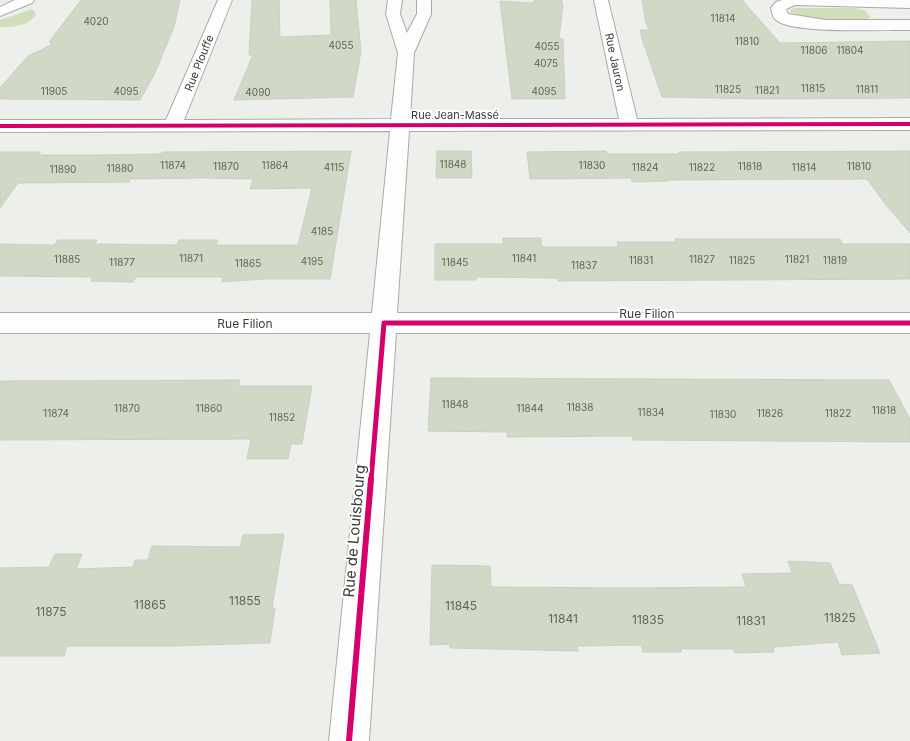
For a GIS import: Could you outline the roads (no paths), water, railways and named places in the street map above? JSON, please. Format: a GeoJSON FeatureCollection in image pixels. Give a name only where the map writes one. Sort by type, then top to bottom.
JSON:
{"type":"FeatureCollection","features":[{"type":"Feature","properties":{"kind":"street"},"geometry":{"type":"LineString","coordinates":[[0,12],[27,0]]}},
{"type":"Feature","properties":{"kind":"street","name":"Rue Plouffe"},"geometry":{"type":"LineString","coordinates":[[174,125],[225,0]]}},
{"type":"Feature","properties":{"kind":"street","name":"Rue de Louisbourg"},"geometry":{"type":"LineString","coordinates":[[395,0],[393,14],[406,53]]}},
{"type":"Feature","properties":{"kind":"street","name":"Rue de Louisbourg"},"geometry":{"type":"LineString","coordinates":[[349,741],[406,53],[424,14],[424,0]]}},
{"type":"Feature","properties":{"kind":"street","name":"Rue Jauron"},"geometry":{"type":"LineString","coordinates":[[601,0],[629,124]]}},
{"type":"Feature","properties":{"kind":"street"},"geometry":{"type":"LineString","coordinates":[[910,4],[794,2],[781,5],[778,8],[781,17],[800,22],[910,25]]}},
{"type":"Feature","properties":{"kind":"street"},"geometry":{"type":"LineString","coordinates":[[877,2],[910,19]]}},
{"type":"Feature","properties":{"kind":"street","name":"Rue Jean-Massé"},"geometry":{"type":"LineString","coordinates":[[0,126],[910,124]]}},
{"type":"Feature","properties":{"kind":"street","name":"Rue Filion"},"geometry":{"type":"LineString","coordinates":[[0,323],[910,323]]}}]}
